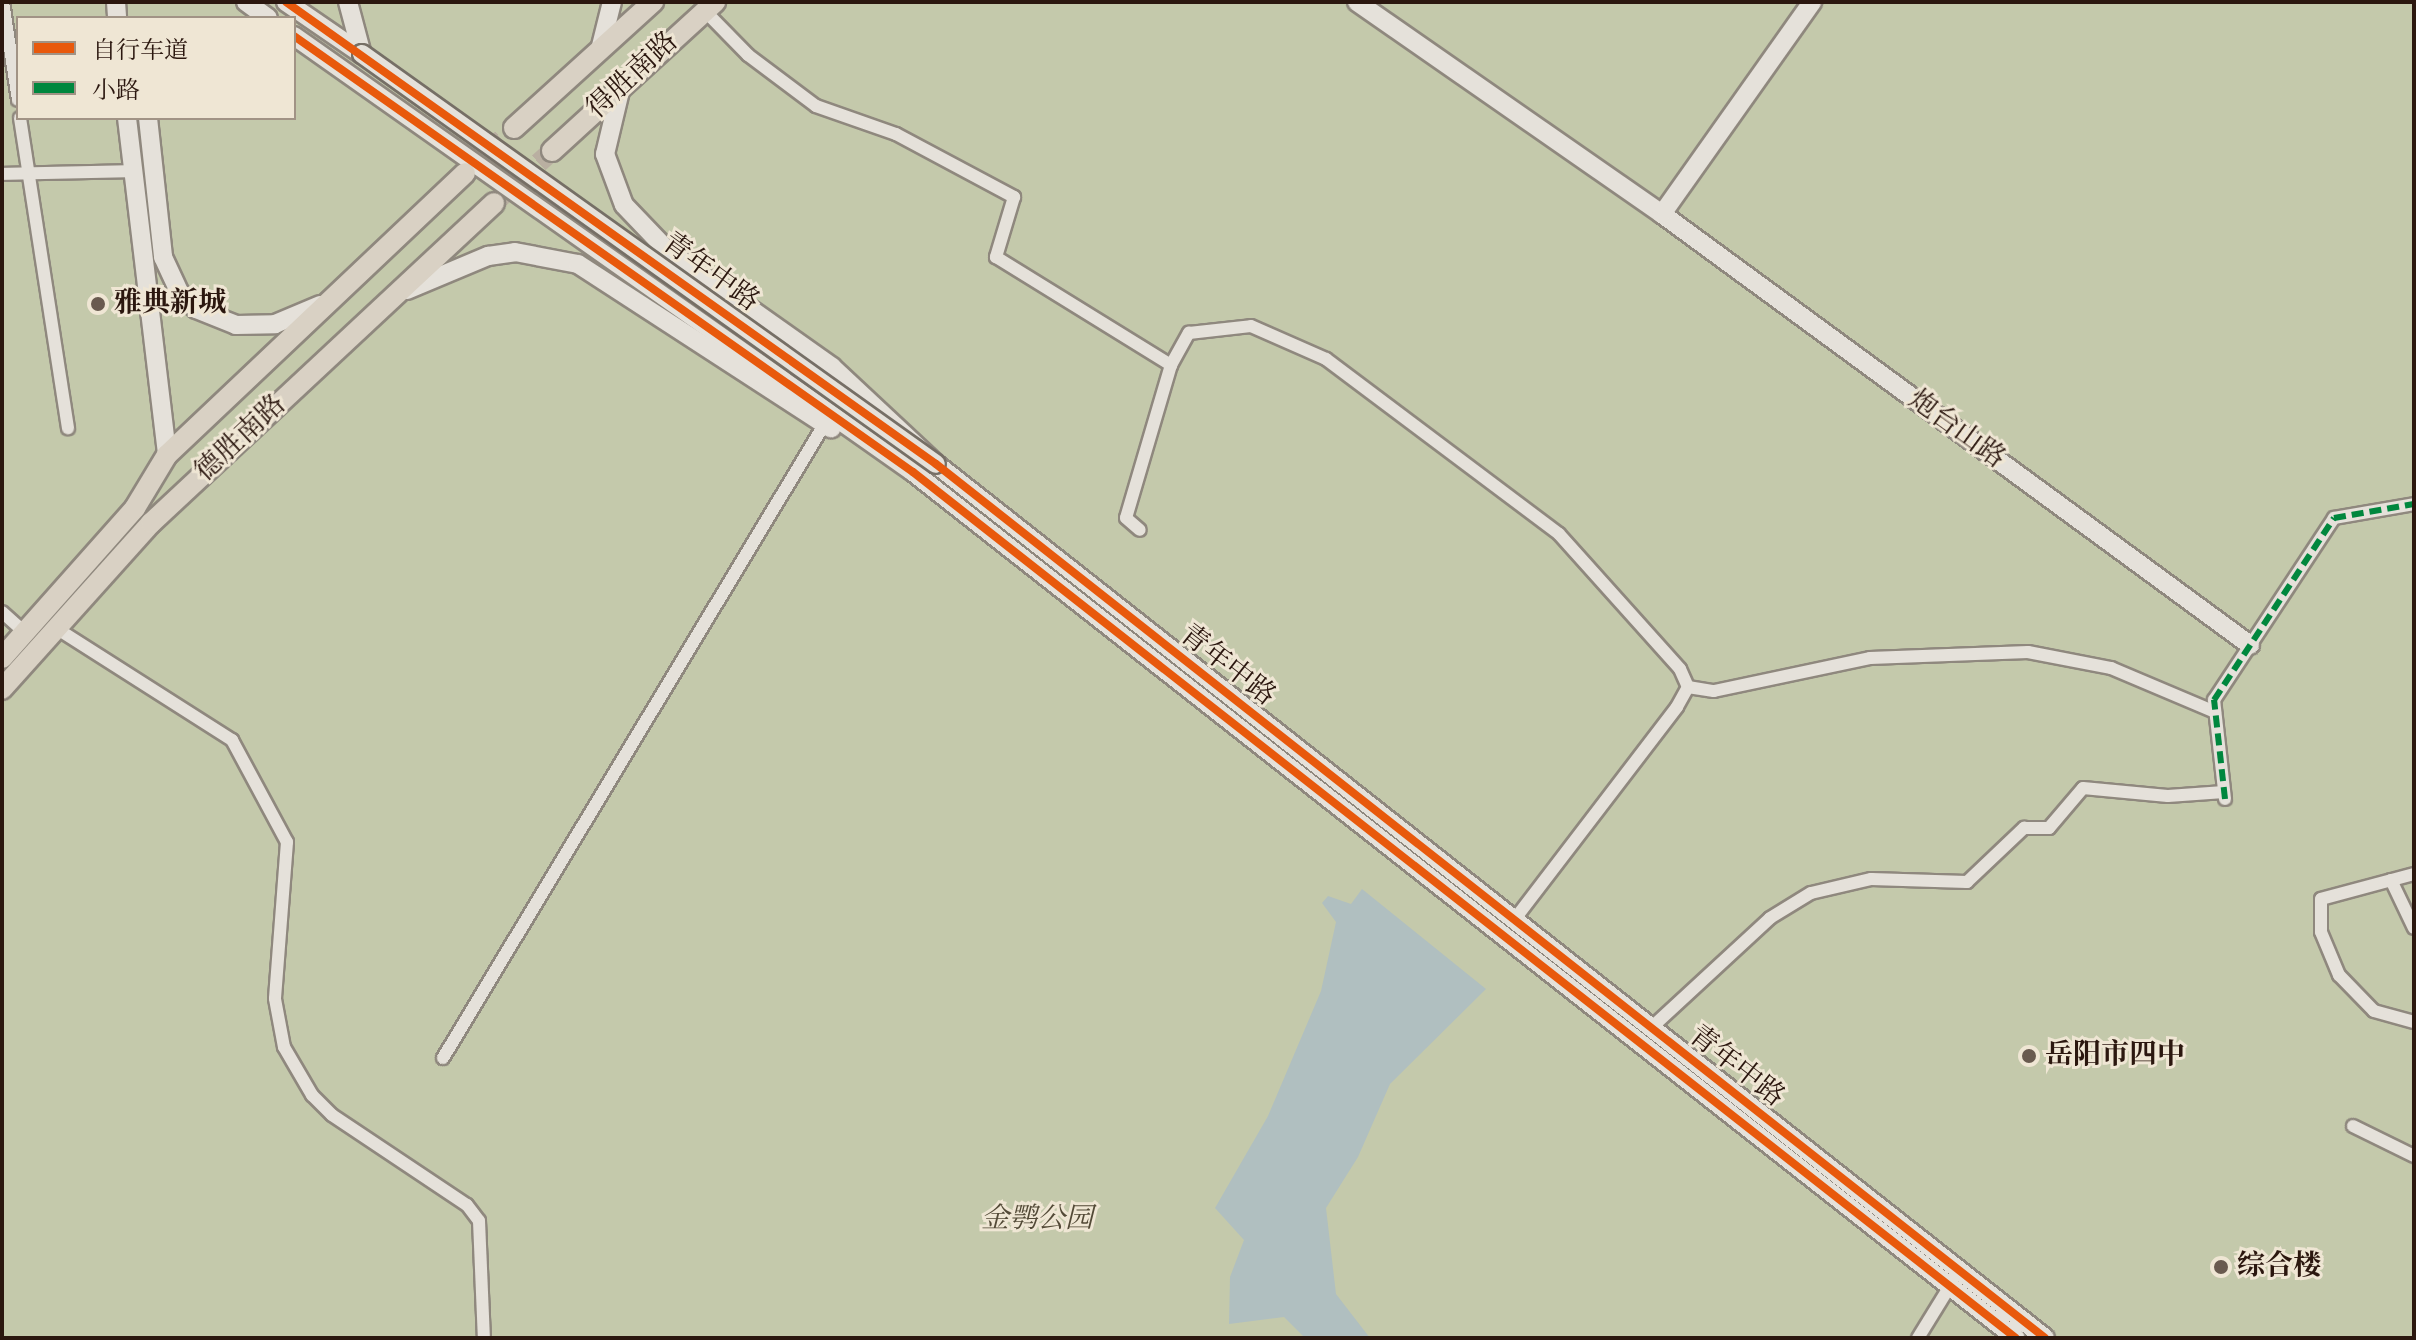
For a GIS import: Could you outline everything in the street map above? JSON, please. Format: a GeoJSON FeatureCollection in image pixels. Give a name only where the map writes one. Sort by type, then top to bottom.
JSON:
{"type":"FeatureCollection","features":[{"type":"Feature","properties":{"kind":"main road"},"geometry":{"type":"LineString","coordinates":[[246,2],[265,16]]}},
{"type":"Feature","properties":{"kind":"main road","name":"青年中路"},"geometry":{"type":"LineString","coordinates":[[286,2],[936,464],[1651,1028],[1954,1279],[2016,1338]]}},
{"type":"Feature","properties":{"kind":"main road"},"geometry":{"type":"LineString","coordinates":[[348,2],[362,54]]}},
{"type":"Feature","properties":{"kind":"main road"},"geometry":{"type":"LineString","coordinates":[[600,50],[612,2]]}},
{"type":"Feature","properties":{"kind":"main road"},"geometry":{"type":"LineString","coordinates":[[514,128],[653,2]]}},
{"type":"Feature","properties":{"kind":"main road","name":"炮台山路"},"geometry":{"type":"LineString","coordinates":[[1357,2],[1662,214],[2250,645]]}},
{"type":"Feature","properties":{"kind":"main road"},"geometry":{"type":"LineString","coordinates":[[1662,214],[1812,2]]}},
{"type":"Feature","properties":{"kind":"main road","name":"得胜南路"},"geometry":{"type":"LineString","coordinates":[[552,151],[710,6]]}},
{"type":"Feature","properties":{"kind":"main road","name":"青年中路"},"geometry":{"type":"LineString","coordinates":[[296,38],[913,472],[1954,1279],[2045,1338]]}},
{"type":"Feature","properties":{"kind":"main road"},"geometry":{"type":"LineString","coordinates":[[621,87],[605,154],[624,205],[667,250],[832,367],[936,464]]}},
{"type":"Feature","properties":{"kind":"main road"},"geometry":{"type":"LineString","coordinates":[[127,120],[167,455]]}},
{"type":"Feature","properties":{"kind":"main road"},"geometry":{"type":"LineString","coordinates":[[148,120],[163,257],[168,276],[196,309],[236,325],[275,324],[337,296]]}},
{"type":"Feature","properties":{"kind":"main road","name":"德胜南路"},"geometry":{"type":"LineString","coordinates":[[2,658],[135,508],[167,455],[465,173]]}},
{"type":"Feature","properties":{"kind":"main road","name":"德胜南路"},"geometry":{"type":"LineString","coordinates":[[2,689],[151,523],[494,203]]}},
{"type":"Feature","properties":{"kind":"main road"},"geometry":{"type":"LineString","coordinates":[[387,300],[455,264],[488,256],[528,253],[578,264],[824,425],[913,472]]}},
{"type":"Feature","properties":{"kind":"street"},"geometry":{"type":"LineString","coordinates":[[3,2],[16,87]]}},
{"type":"Feature","properties":{"kind":"street"},"geometry":{"type":"LineString","coordinates":[[710,6],[748,55],[816,106],[896,134],[1014,197],[996,257],[1171,365]]}},
{"type":"Feature","properties":{"kind":"street"},"geometry":{"type":"LineString","coordinates":[[20,120],[25,171],[68,428]]}},
{"type":"Feature","properties":{"kind":"street"},"geometry":{"type":"LineString","coordinates":[[2,174],[25,171],[60,177],[132,171]]}},
{"type":"Feature","properties":{"kind":"street"},"geometry":{"type":"LineString","coordinates":[[1140,530],[1126,518],[1171,365],[1189,333],[1251,326],[1326,359],[1584,556],[1665,650],[1688,687],[1714,691],[1870,658],[2028,652],[2111,668],[2215,712]]}},
{"type":"Feature","properties":{"kind":"street"},"geometry":{"type":"LineString","coordinates":[[443,1058],[824,425]]}},
{"type":"Feature","properties":{"kind":"street"},"geometry":{"type":"LineString","coordinates":[[1651,1028],[1740,944],[1811,893],[1871,879],[1967,882],[2024,828],[2049,828],[2083,788],[2168,796],[2224,796],[2214,700],[2334,518],[2414,504]]}},
{"type":"Feature","properties":{"kind":"street"},"geometry":{"type":"LineString","coordinates":[[2,612],[24,632]]}},
{"type":"Feature","properties":{"kind":"street"},"geometry":{"type":"LineString","coordinates":[[56,628],[232,740],[287,842],[275,999],[284,1047],[312,1095],[332,1115],[467,1205],[479,1221],[484,1338]]}},
{"type":"Feature","properties":{"kind":"street"},"geometry":{"type":"LineString","coordinates":[[1514,920],[1630,772],[1688,687]]}},
{"type":"Feature","properties":{"kind":"street"},"geometry":{"type":"LineString","coordinates":[[2414,874],[2321,899],[2321,932],[2339,975],[2374,1011],[2414,1022]]}},
{"type":"Feature","properties":{"kind":"street"},"geometry":{"type":"LineString","coordinates":[[2391,880],[2414,928]]}},
{"type":"Feature","properties":{"kind":"street"},"geometry":{"type":"LineString","coordinates":[[2353,1126],[2414,1156]]}},
{"type":"Feature","properties":{"kind":"street"},"geometry":{"type":"LineString","coordinates":[[1918,1338],[1954,1279]]}},
{"type":"Feature","properties":{"kind":"green space","name":"金鹗公园"},"geometry":{"type":"Polygon","coordinates":[[[2,2],[2414,2],[2414,1338],[2,1338],[2,2]]]}},
{"type":"Feature","properties":{"kind":"shaded area"},"geometry":{"type":"Polygon","coordinates":[[[1362,889],[1486,989],[1390,1084],[1358,1157],[1326,1208],[1336,1294],[1370,1338],[1305,1338],[1284,1317],[1229,1324],[1230,1277],[1244,1240],[1215,1208],[1268,1116],[1321,991],[1336,922],[1322,903],[1328,896],[1351,904],[1362,889]]]}},
{"type":"Feature","properties":{"kind":"tunnel"},"geometry":{"type":"LineString","coordinates":[[465,173],[514,128]]}},
{"type":"Feature","properties":{"kind":"tunnel"},"geometry":{"type":"LineString","coordinates":[[494,203],[552,151]]}},
{"type":"Feature","properties":{"kind":"marked path"},"geometry":{"type":"LineString","coordinates":[[2225,799],[2214,700],[2334,518],[2414,504]]}},
{"type":"Feature","properties":{"kind":"cycle path"},"geometry":{"type":"LineString","coordinates":[[286,2],[936,464],[2045,1338]]}},
{"type":"Feature","properties":{"kind":"cycle path"},"geometry":{"type":"LineString","coordinates":[[296,37],[913,472],[2016,1338]]}},
{"type":"Feature","properties":{"kind":"place","name":"雅典新城"},"geometry":{"type":"Point","coordinates":[98,304]}},
{"type":"Feature","properties":{"kind":"place","name":"岳阳市四中"},"geometry":{"type":"Point","coordinates":[2029,1056]}},
{"type":"Feature","properties":{"kind":"place","name":"综合楼"},"geometry":{"type":"Point","coordinates":[2221,1267]}}]}
